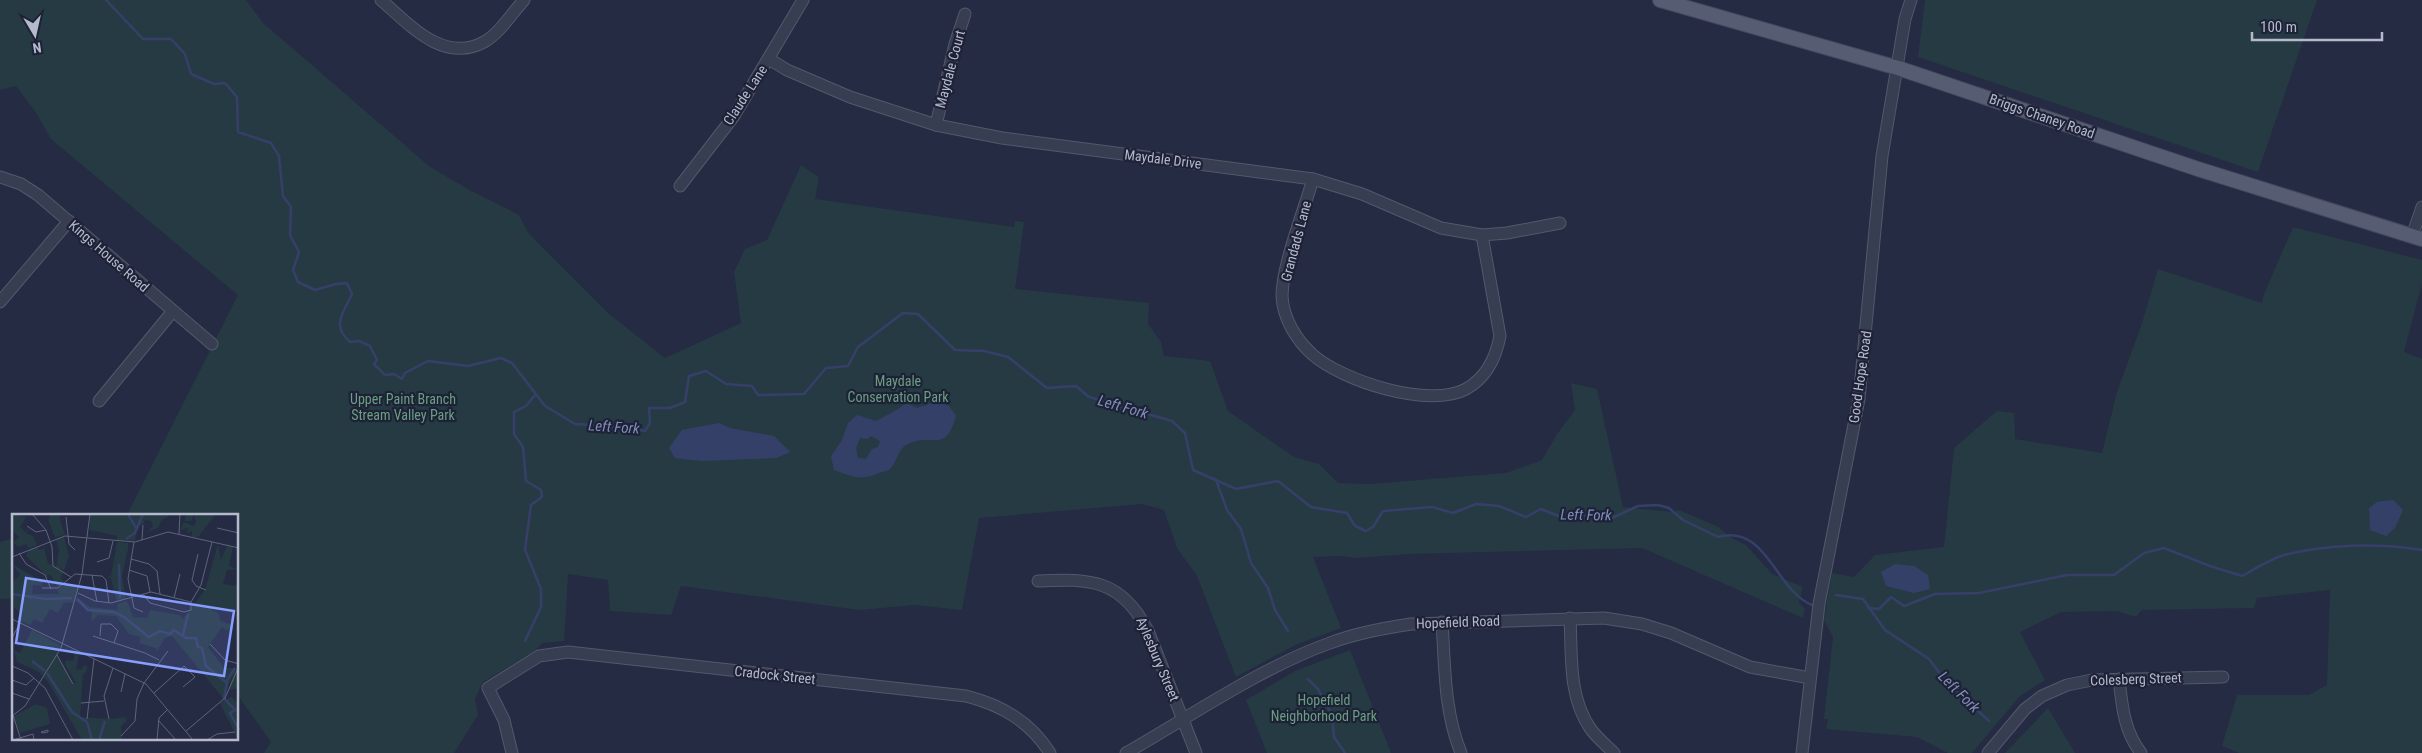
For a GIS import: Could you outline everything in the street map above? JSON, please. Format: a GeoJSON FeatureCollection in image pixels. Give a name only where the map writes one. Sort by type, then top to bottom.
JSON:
{"type":"FeatureCollection","features":[{"type":"Feature","properties":{"kind":"main road","name":"Briggs Chaney Road"},"geometry":{"type":"LineString","coordinates":[[1660,0],[1898,68],[2198,169],[2417,238]]}},
{"type":"Feature","properties":{"kind":"street"},"geometry":{"type":"LineString","coordinates":[[381,0],[422,36],[448,48],[472,46],[484,42],[495,33],[524,0]]}},
{"type":"Feature","properties":{"kind":"street","name":"Claude Lane"},"geometry":{"type":"LineString","coordinates":[[680,186],[734,116],[804,0]]}},
{"type":"Feature","properties":{"kind":"street","name":"Good Hope Road"},"geometry":{"type":"LineString","coordinates":[[1802,753],[1819,604],[1859,399],[1882,156],[1905,19],[1911,0]]}},
{"type":"Feature","properties":{"kind":"street","name":"Maydale Court"},"geometry":{"type":"LineString","coordinates":[[936,125],[955,44],[965,14]]}},
{"type":"Feature","properties":{"kind":"street","name":"Maydale Drive"},"geometry":{"type":"LineString","coordinates":[[769,59],[787,70],[850,97],[936,125],[1002,138],[1313,179],[1362,194],[1441,228],[1482,235],[1507,234],[1560,223]]}},
{"type":"Feature","properties":{"kind":"street","name":"Kings House Road"},"geometry":{"type":"LineString","coordinates":[[0,177],[21,184],[38,195],[212,344]]}},
{"type":"Feature","properties":{"kind":"street","name":"Grandads Lane"},"geometry":{"type":"LineString","coordinates":[[1313,179],[1284,278],[1282,297],[1286,315],[1293,332],[1313,355],[1344,374],[1374,386],[1412,394],[1449,394],[1466,389],[1487,370],[1497,349],[1500,336],[1482,235]]}},
{"type":"Feature","properties":{"kind":"street"},"geometry":{"type":"LineString","coordinates":[[2417,238],[2422,207]]}},
{"type":"Feature","properties":{"kind":"street"},"geometry":{"type":"LineString","coordinates":[[0,302],[69,221]]}},
{"type":"Feature","properties":{"kind":"street"},"geometry":{"type":"LineString","coordinates":[[99,401],[173,311]]}},
{"type":"Feature","properties":{"kind":"street","name":"Aylesbury Street"},"geometry":{"type":"LineString","coordinates":[[1038,581],[1072,579],[1091,581],[1110,588],[1140,614],[1196,753]]}},
{"type":"Feature","properties":{"kind":"street"},"geometry":{"type":"LineString","coordinates":[[1570,618],[1573,685],[1581,711],[1590,728],[1614,753]]}},
{"type":"Feature","properties":{"kind":"street","name":"Hopefield Road"},"geometry":{"type":"LineString","coordinates":[[1126,753],[1279,665],[1331,642],[1384,628],[1442,622],[1604,618],[1642,624],[1750,667],[1810,678]]}},
{"type":"Feature","properties":{"kind":"street"},"geometry":{"type":"LineString","coordinates":[[1442,622],[1447,705],[1452,731],[1461,753]]}},
{"type":"Feature","properties":{"kind":"street","name":"Cradock Street"},"geometry":{"type":"LineString","coordinates":[[512,753],[504,720],[488,688],[539,656],[568,652],[966,696],[991,703],[1006,710],[1027,725],[1050,753]]}},
{"type":"Feature","properties":{"kind":"street","name":"Colesberg Street"},"geometry":{"type":"LineString","coordinates":[[1988,753],[2024,709],[2042,696],[2067,685],[2092,680],[2223,677]]}},
{"type":"Feature","properties":{"kind":"street"},"geometry":{"type":"LineString","coordinates":[[2119,679],[2123,718],[2134,744],[2141,753]]}},
{"type":"Feature","properties":{"kind":"green space"},"geometry":{"type":"Polygon","coordinates":[[[0,0],[246,0],[263,23],[429,166],[471,191],[519,215],[529,234],[609,314],[665,358],[741,323],[734,272],[745,249],[767,240],[801,165],[819,177],[815,199],[1014,227],[1015,221],[1024,222],[1015,289],[1149,303],[1148,324],[1161,342],[1164,356],[1210,361],[1228,411],[1294,457],[1319,464],[1338,483],[1370,484],[1506,473],[1542,460],[1557,434],[1575,410],[1571,383],[1597,389],[1623,507],[1673,512],[1679,510],[1719,527],[1728,536],[1746,545],[1772,574],[1803,587],[1799,602],[1805,609],[1803,618],[1642,548],[1410,554],[1357,558],[1340,556],[1313,557],[1341,628],[1295,645],[1236,677],[1197,576],[1177,548],[1164,510],[1142,504],[979,518],[962,610],[914,605],[860,610],[681,586],[671,615],[610,611],[608,580],[568,574],[564,641],[542,643],[536,650],[483,682],[475,699],[478,715],[454,753],[264,753],[271,742],[239,697],[239,514],[128,514],[238,295],[51,139],[35,111],[16,86],[0,90],[0,0]]]}},
{"type":"Feature","properties":{"kind":"green space"},"geometry":{"type":"Polygon","coordinates":[[[1925,0],[2317,0],[2258,172],[1918,57],[1925,0]]]}},
{"type":"Feature","properties":{"kind":"green space"},"geometry":{"type":"Polygon","coordinates":[[[2293,227],[2422,260],[2422,283],[2404,352],[2422,359],[2422,753],[2239,753],[2222,746],[2237,695],[2309,695],[2327,685],[2330,590],[2257,598],[2254,608],[2142,610],[2136,617],[2117,611],[2061,612],[2020,632],[2045,680],[2020,696],[1972,753],[1948,753],[1917,737],[1826,729],[1828,719],[1824,719],[1833,637],[1824,620],[1832,573],[1854,577],[1875,555],[1944,547],[1954,448],[1997,411],[2014,413],[2015,439],[2102,453],[2117,392],[2141,326],[2158,269],[2262,303],[2264,294],[2293,227]]]}},
{"type":"Feature","properties":{"kind":"green space"},"geometry":{"type":"Polygon","coordinates":[[[12,539],[12,598],[0,599],[0,542],[12,539]]]}},
{"type":"Feature","properties":{"kind":"green space","name":"Hopefield Neighborhood Park"},"geometry":{"type":"Polygon","coordinates":[[[1350,650],[1391,753],[1267,753],[1246,700],[1295,671],[1350,650]]]}},
{"type":"Feature","properties":{"kind":"green space"},"geometry":{"type":"Polygon","coordinates":[[[2048,708],[2075,753],[2005,753],[2048,708]]]}},
{"type":"Feature","properties":{"kind":"water"},"geometry":{"type":"Polygon","coordinates":[[[938,401],[949,406],[956,416],[952,428],[947,435],[942,439],[917,441],[904,446],[890,469],[886,471],[866,477],[856,477],[834,470],[831,456],[842,440],[848,423],[857,415],[876,421],[906,403],[917,408],[938,401]],[[871,436],[868,439],[860,438],[856,448],[858,458],[866,459],[872,449],[878,447],[880,441],[871,436]]]}},
{"type":"Feature","properties":{"kind":"water"},"geometry":{"type":"Polygon","coordinates":[[[719,423],[730,428],[774,436],[790,452],[776,458],[702,461],[675,458],[669,448],[682,430],[719,423]]]}},
{"type":"Feature","properties":{"kind":"water"},"geometry":{"type":"Polygon","coordinates":[[[2393,500],[2403,510],[2395,528],[2386,536],[2370,530],[2369,508],[2377,502],[2393,500]]]}},
{"type":"Feature","properties":{"kind":"water"},"geometry":{"type":"Polygon","coordinates":[[[1895,564],[1914,566],[1928,575],[1930,589],[1914,593],[1886,586],[1881,572],[1895,564]]]}},
{"type":"Feature","properties":{"kind":"waterway","name":"Left Fork"},"geometry":{"type":"LineString","coordinates":[[106,0],[143,39],[171,39],[185,54],[191,74],[214,84],[225,83],[237,97],[238,132],[271,143],[279,156],[283,196],[291,207],[290,235],[299,252],[293,270],[298,282],[315,290],[347,283],[352,294],[340,319],[341,330],[350,342],[359,341],[370,346],[377,360],[374,364],[385,375],[394,374],[402,379],[405,373],[428,361],[468,366],[501,358],[512,363],[545,406],[575,424],[623,427],[645,431],[650,423],[649,408],[670,408],[685,402],[689,376],[706,371],[726,384],[752,386],[758,395],[804,394],[826,368],[848,366],[858,347],[903,313],[918,314],[955,350],[984,351],[1008,357],[1047,388],[1076,386],[1089,397],[1172,421],[1185,433],[1193,470],[1236,489],[1278,481],[1311,507],[1347,513],[1355,526],[1366,531],[1373,527],[1383,511],[1432,507],[1453,513],[1476,504],[1499,506],[1526,517],[1541,509],[1561,517],[1594,514],[1612,518],[1638,506],[1658,505],[1669,508],[1683,520],[1718,537],[1734,535],[1748,540],[1759,548],[1788,586],[1799,597],[1812,605]]}},
{"type":"Feature","properties":{"kind":"waterway"},"geometry":{"type":"LineString","coordinates":[[525,641],[541,607],[541,589],[525,550],[531,505],[542,497],[541,490],[526,481],[523,447],[514,434],[514,412],[526,406],[536,394]]}},
{"type":"Feature","properties":{"kind":"waterway"},"geometry":{"type":"LineString","coordinates":[[1216,480],[1227,510],[1241,529],[1251,563],[1268,588],[1275,610],[1288,631]]}},
{"type":"Feature","properties":{"kind":"waterway"},"geometry":{"type":"LineString","coordinates":[[1868,608],[1879,609],[1891,597],[1904,606],[1935,594],[1979,593],[2067,575],[2114,575],[2144,553],[2164,548],[2242,576],[2279,557],[2301,551],[2353,546],[2388,546],[2422,550]]}},
{"type":"Feature","properties":{"kind":"waterway","name":"Left Fork"},"geometry":{"type":"LineString","coordinates":[[1836,595],[1863,599],[1885,630],[1929,659],[1943,678],[1989,721]]}},
{"type":"Feature","properties":{"kind":"waterway"},"geometry":{"type":"LineString","coordinates":[[1308,679],[1318,689],[1332,715],[1334,737],[1345,753]]}},
{"type":"Feature","properties":{"kind":"park label","name":"Maydale Conservation Park"},"geometry":{"type":"Point","coordinates":[898,390]}},
{"type":"Feature","properties":{"kind":"park label","name":"Upper Paint Branch Stream Valley Park"},"geometry":{"type":"Point","coordinates":[403,408]}}]}
